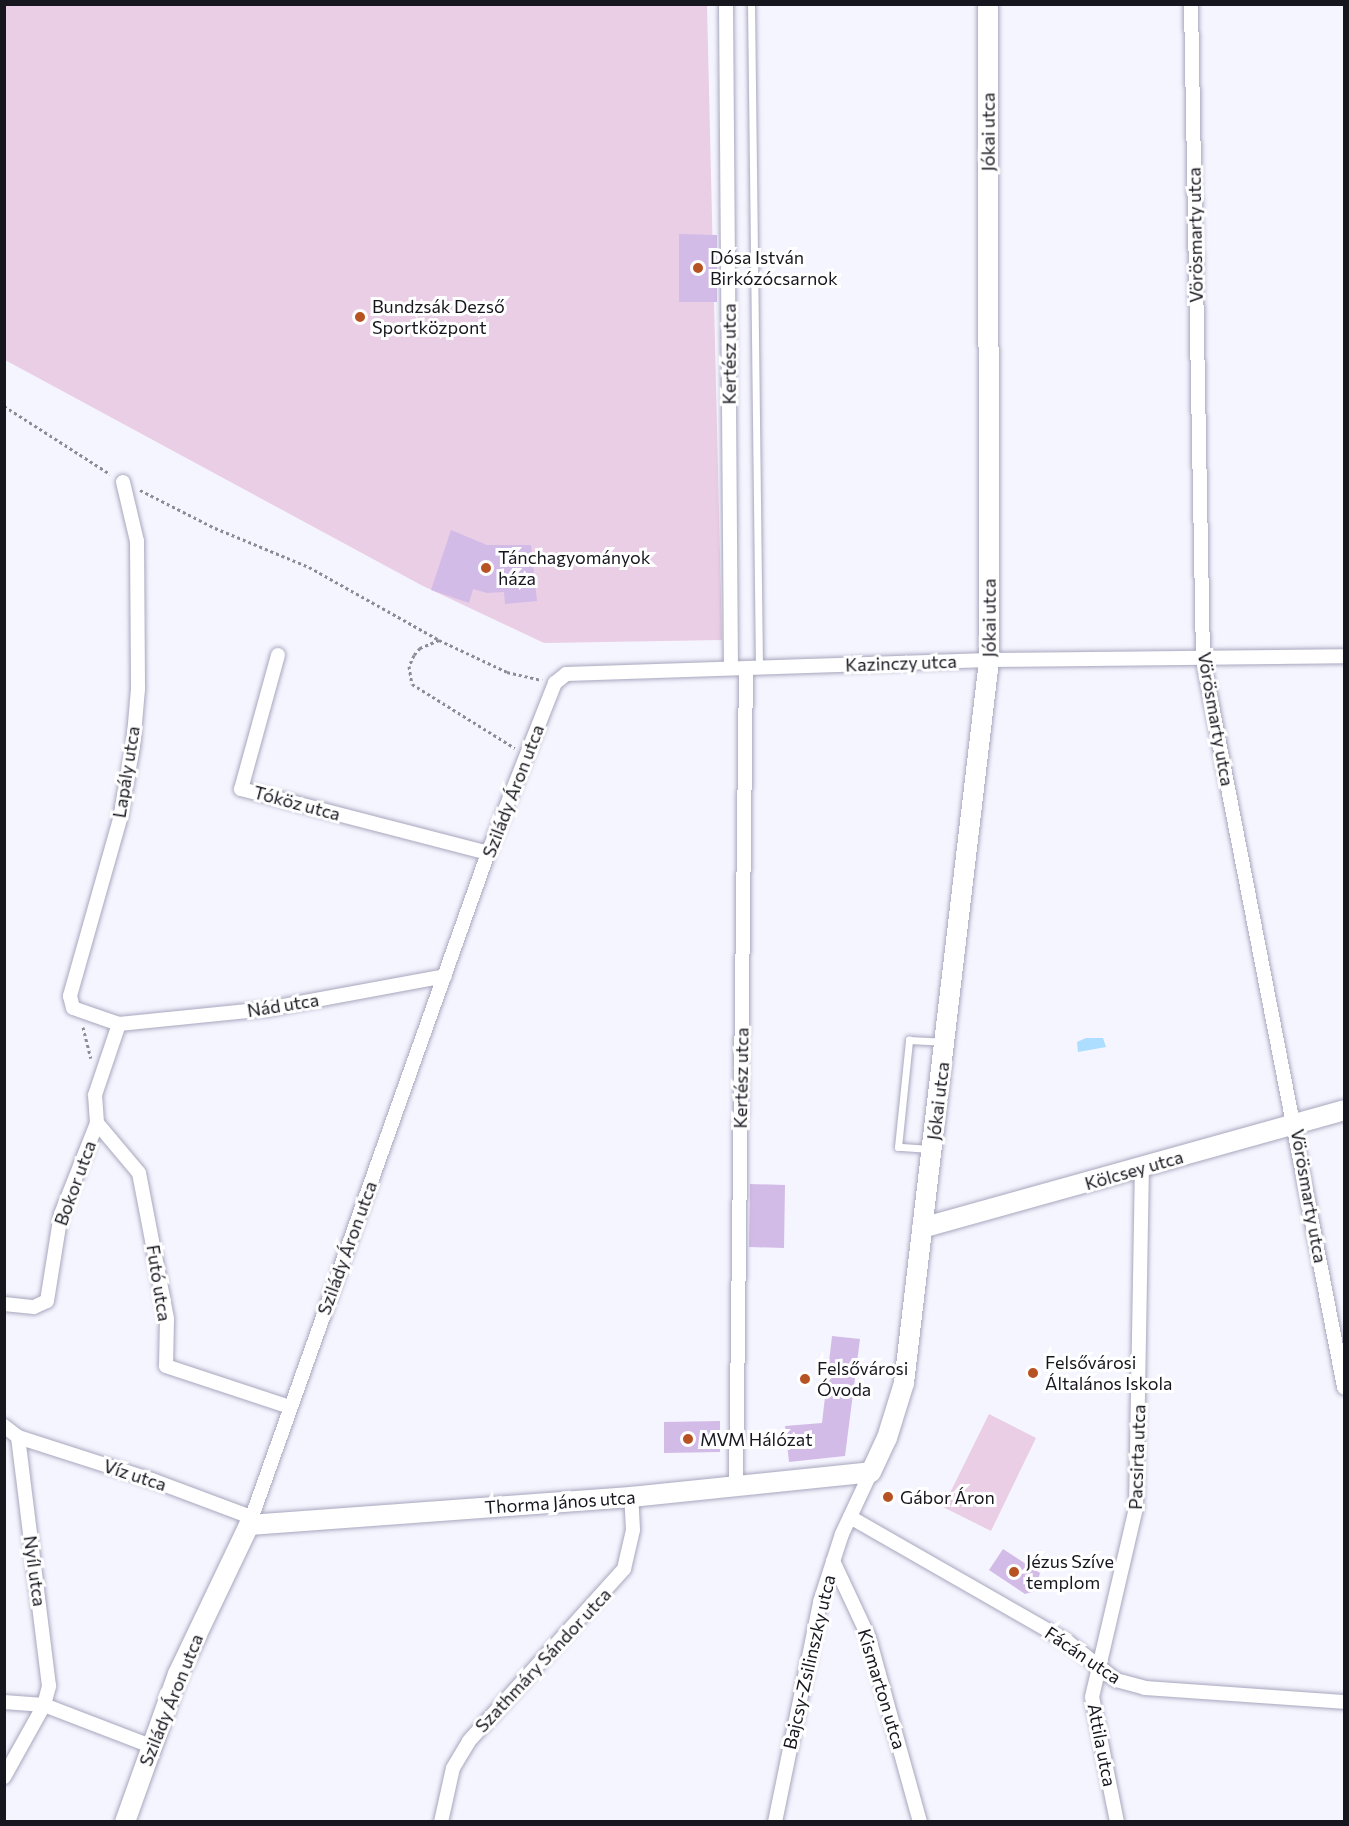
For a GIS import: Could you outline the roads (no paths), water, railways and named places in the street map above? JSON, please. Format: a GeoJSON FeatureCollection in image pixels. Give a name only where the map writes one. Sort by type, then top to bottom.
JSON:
{"type":"FeatureCollection","features":[{"type":"Feature","properties":{"kind":"street","name":"Kertész utca"},"geometry":{"type":"LineString","coordinates":[[726,4],[731,668]]}},
{"type":"Feature","properties":{"kind":"street","name":"Jókai utca"},"geometry":{"type":"LineString","coordinates":[[871,1473],[901,1398],[989,660],[987,4]]}},
{"type":"Feature","properties":{"kind":"street","name":"Vörösmarty utca"},"geometry":{"type":"LineString","coordinates":[[1191,4],[1203,659],[1296,1123],[1344,1387]]}},
{"type":"Feature","properties":{"kind":"street","name":"Lapály utca"},"geometry":{"type":"LineString","coordinates":[[119,1024],[81,1014],[73,1008],[70,996],[120,819],[133,746],[138,689],[137,541],[123,482]]}},
{"type":"Feature","properties":{"kind":"street","name":"Tóköz utca"},"geometry":{"type":"LineString","coordinates":[[278,655],[241,789],[488,853]]}},
{"type":"Feature","properties":{"kind":"street","name":"Kazinczy utca"},"geometry":{"type":"LineString","coordinates":[[561,679],[731,668],[989,660],[1344,656]]}},
{"type":"Feature","properties":{"kind":"street","name":"Kertész utca"},"geometry":{"type":"LineString","coordinates":[[736,1487],[753,668]]}},
{"type":"Feature","properties":{"kind":"street","name":"Szilády Áron utca"},"geometry":{"type":"LineString","coordinates":[[125,1821],[178,1674],[250,1521],[488,853],[526,757],[561,679]]}},
{"type":"Feature","properties":{"kind":"street","name":"Nád utca"},"geometry":{"type":"LineString","coordinates":[[119,1024],[267,1010],[445,976]]}},
{"type":"Feature","properties":{"kind":"street","name":"Bokor utca"},"geometry":{"type":"LineString","coordinates":[[4,1304],[34,1307],[47,1301],[61,1214],[97,1123],[95,1095],[119,1024]]}},
{"type":"Feature","properties":{"kind":"street","name":"Kölcsey utca"},"geometry":{"type":"LineString","coordinates":[[922,1228],[1344,1110]]}},
{"type":"Feature","properties":{"kind":"street","name":"Futó utca"},"geometry":{"type":"LineString","coordinates":[[97,1123],[139,1173],[167,1319],[166,1366],[290,1407]]}},
{"type":"Feature","properties":{"kind":"street","name":"Pacsirta utca"},"geometry":{"type":"LineString","coordinates":[[1099,1669],[1136,1508],[1142,1168]]}},
{"type":"Feature","properties":{"kind":"street"},"geometry":{"type":"LineString","coordinates":[[4,1426],[18,1437]]}},
{"type":"Feature","properties":{"kind":"street","name":"Víz utca"},"geometry":{"type":"LineString","coordinates":[[18,1437],[152,1479],[250,1521]]}},
{"type":"Feature","properties":{"kind":"street","name":"Nyíl utca"},"geometry":{"type":"LineString","coordinates":[[4,1777],[44,1705],[49,1676],[18,1437]]}},
{"type":"Feature","properties":{"kind":"street","name":"Thorma János utca"},"geometry":{"type":"LineString","coordinates":[[250,1521],[631,1497],[871,1473]]}},
{"type":"Feature","properties":{"kind":"street","name":"Bajcsy-Zsilinszky utca"},"geometry":{"type":"LineString","coordinates":[[775,1821],[806,1659],[833,1562],[850,1516],[871,1473]]}},
{"type":"Feature","properties":{"kind":"street","name":"Szathmáry Sándor utca"},"geometry":{"type":"LineString","coordinates":[[441,1821],[453,1768],[469,1741],[624,1569],[633,1530],[631,1497]]}},
{"type":"Feature","properties":{"kind":"street","name":"Fácán utca"},"geometry":{"type":"LineString","coordinates":[[850,1516],[1068,1642],[1099,1669],[1116,1680],[1145,1688],[1344,1702]]}},
{"type":"Feature","properties":{"kind":"street","name":"Kismarton utca"},"geometry":{"type":"LineString","coordinates":[[833,1562],[869,1638],[920,1821]]}},
{"type":"Feature","properties":{"kind":"street","name":"Attila utca"},"geometry":{"type":"LineString","coordinates":[[1099,1669],[1092,1697],[1118,1821]]}},
{"type":"Feature","properties":{"kind":"street"},"geometry":{"type":"LineString","coordinates":[[4,1702],[44,1705],[151,1746]]}},
{"type":"Feature","properties":{"kind":"lane"},"geometry":{"type":"LineString","coordinates":[[751,4],[753,668]]}},
{"type":"Feature","properties":{"kind":"lane"},"geometry":{"type":"LineString","coordinates":[[932,1149],[898,1147],[909,1040],[945,1042]]}},
{"type":"Feature","properties":{"kind":"water"},"geometry":{"type":"Polygon","coordinates":[[[1086,1038],[1103,1038],[1106,1047],[1078,1052],[1077,1042],[1086,1038]]]}},
{"type":"Feature","properties":{"kind":"place","name":"Dósa István Birkózócsarnok"},"geometry":{"type":"Point","coordinates":[698,268]}},
{"type":"Feature","properties":{"kind":"place","name":"Bundzsák Dezső Sportközpont"},"geometry":{"type":"Point","coordinates":[360,317]}},
{"type":"Feature","properties":{"kind":"place","name":"Tánchagyományok háza"},"geometry":{"type":"Point","coordinates":[486,568]}},
{"type":"Feature","properties":{"kind":"place","name":"Felsővárosi Általános Iskola"},"geometry":{"type":"Point","coordinates":[1033,1373]}},
{"type":"Feature","properties":{"kind":"place","name":"Felsővárosi Óvoda"},"geometry":{"type":"Point","coordinates":[805,1379]}},
{"type":"Feature","properties":{"kind":"place","name":"MVM Hálózat"},"geometry":{"type":"Point","coordinates":[688,1439]}},
{"type":"Feature","properties":{"kind":"place","name":"Gábor Áron"},"geometry":{"type":"Point","coordinates":[888,1497]}},
{"type":"Feature","properties":{"kind":"place","name":"Jézus Szíve templom"},"geometry":{"type":"Point","coordinates":[1014,1572]}}]}
